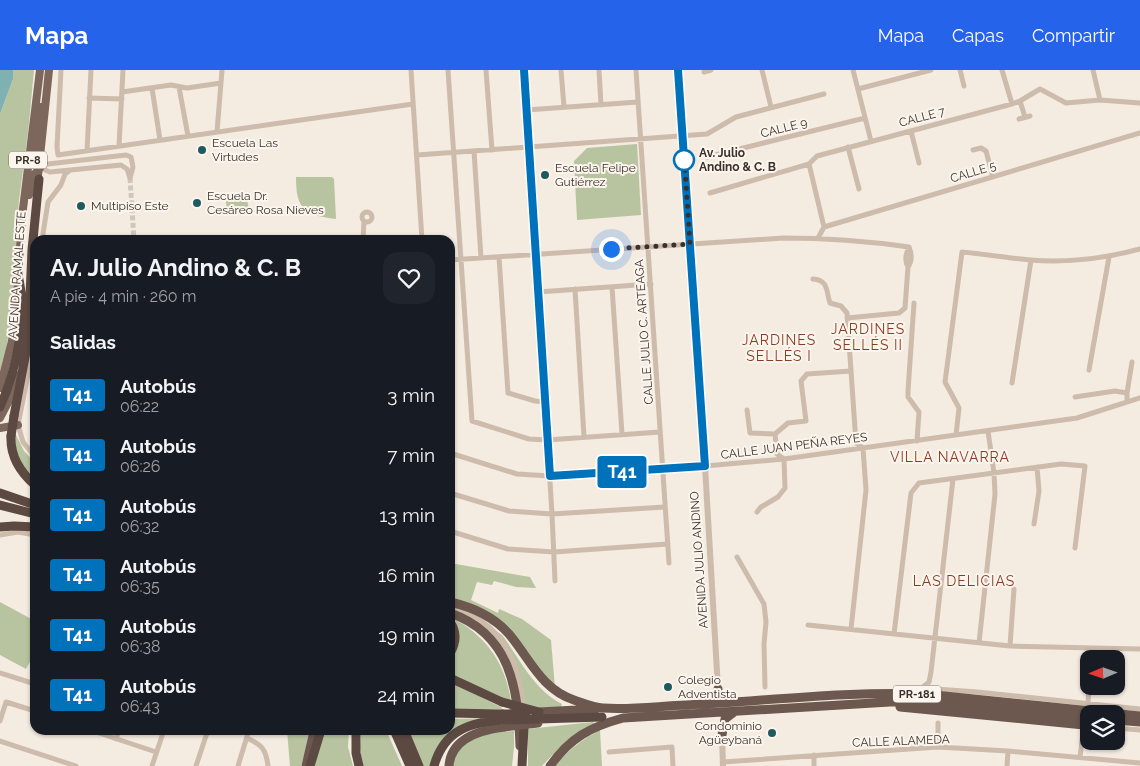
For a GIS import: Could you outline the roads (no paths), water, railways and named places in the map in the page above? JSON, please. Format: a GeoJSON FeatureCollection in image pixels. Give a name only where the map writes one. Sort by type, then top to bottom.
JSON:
{"type":"FeatureCollection","features":[{"type":"Feature","properties":{"kind":"highway"},"geometry":{"type":"LineString","coordinates":[[33,235],[39,179]]}},
{"type":"Feature","properties":{"kind":"highway"},"geometry":{"type":"LineString","coordinates":[[0,407],[11,376],[19,334],[22,297],[18,275]]}},
{"type":"Feature","properties":{"kind":"highway"},"geometry":{"type":"LineString","coordinates":[[30,307],[29,335],[11,436],[12,449],[17,465],[30,480]]}},
{"type":"Feature","properties":{"kind":"highway"},"geometry":{"type":"LineString","coordinates":[[0,493],[30,503]]}},
{"type":"Feature","properties":{"kind":"highway"},"geometry":{"type":"LineString","coordinates":[[0,505],[30,513]]}},
{"type":"Feature","properties":{"kind":"highway"},"geometry":{"type":"LineString","coordinates":[[0,527],[30,527]]}},
{"type":"Feature","properties":{"kind":"highway"},"geometry":{"type":"LineString","coordinates":[[455,603],[468,606],[495,621],[508,633],[540,678],[551,688],[563,696],[602,713]]}},
{"type":"Feature","properties":{"kind":"highway"},"geometry":{"type":"LineString","coordinates":[[455,616],[476,626],[488,636],[501,652],[508,668],[513,680],[520,736],[518,766]]}},
{"type":"Feature","properties":{"kind":"highway"},"geometry":{"type":"LineString","coordinates":[[455,680],[538,718]]}},
{"type":"Feature","properties":{"kind":"highway"},"geometry":{"type":"LineString","coordinates":[[834,695],[871,690],[922,688]]}},
{"type":"Feature","properties":{"kind":"highway"},"geometry":{"type":"LineString","coordinates":[[718,689],[723,698],[730,702]]}},
{"type":"Feature","properties":{"kind":"highway"},"geometry":{"type":"LineString","coordinates":[[707,704],[716,695],[718,689]]}},
{"type":"Feature","properties":{"kind":"highway","name":"PR-181"},"geometry":{"type":"LineString","coordinates":[[538,718],[730,702],[895,693],[925,694],[1080,721]]}},
{"type":"Feature","properties":{"kind":"highway","name":"PR-181"},"geometry":{"type":"LineString","coordinates":[[602,713],[710,714],[925,701],[1140,716]]}},
{"type":"Feature","properties":{"kind":"highway"},"geometry":{"type":"LineString","coordinates":[[862,704],[1080,721]]}},
{"type":"Feature","properties":{"kind":"highway"},"geometry":{"type":"LineString","coordinates":[[722,735],[725,718],[734,712]]}},
{"type":"Feature","properties":{"kind":"highway"},"geometry":{"type":"LineString","coordinates":[[455,714],[503,720],[538,718]]}},
{"type":"Feature","properties":{"kind":"highway"},"geometry":{"type":"LineString","coordinates":[[550,766],[569,744],[583,733],[604,723],[623,718],[698,714]]}},
{"type":"Feature","properties":{"kind":"highway"},"geometry":{"type":"LineString","coordinates":[[710,714],[719,724],[722,735]]}},
{"type":"Feature","properties":{"kind":"highway"},"geometry":{"type":"LineString","coordinates":[[455,734],[472,724],[482,722],[538,718]]}},
{"type":"Feature","properties":{"kind":"highway"},"geometry":{"type":"LineString","coordinates":[[449,766],[452,752],[464,739],[503,720]]}},
{"type":"Feature","properties":{"kind":"highway"},"geometry":{"type":"LineString","coordinates":[[1125,721],[1140,722]]}},
{"type":"Feature","properties":{"kind":"highway"},"geometry":{"type":"LineString","coordinates":[[522,766],[524,727]]}},
{"type":"Feature","properties":{"kind":"highway"},"geometry":{"type":"LineString","coordinates":[[306,766],[313,735]]}},
{"type":"Feature","properties":{"kind":"highway"},"geometry":{"type":"LineString","coordinates":[[310,766],[319,735]]}},
{"type":"Feature","properties":{"kind":"highway"},"geometry":{"type":"LineString","coordinates":[[356,735],[356,753],[359,766]]}},
{"type":"Feature","properties":{"kind":"highway"},"geometry":{"type":"LineString","coordinates":[[396,735],[410,766]]}},
{"type":"Feature","properties":{"kind":"highway"},"geometry":{"type":"LineString","coordinates":[[406,735],[419,766]]}},
{"type":"Feature","properties":{"kind":"highway"},"geometry":{"type":"LineString","coordinates":[[434,766],[440,750],[454,735]]}},
{"type":"Feature","properties":{"kind":"main road","name":"AVENIDA RAMAL ESTE"},"geometry":{"type":"LineString","coordinates":[[0,388],[12,341],[27,166],[40,70]]}},
{"type":"Feature","properties":{"kind":"main road","name":"AVENIDA RAMAL ESTE"},"geometry":{"type":"LineString","coordinates":[[0,418],[16,382],[22,350],[30,228],[39,179],[49,70]]}},
{"type":"Feature","properties":{"kind":"main road"},"geometry":{"type":"LineString","coordinates":[[20,239],[26,222],[32,179],[34,173],[40,168],[35,154],[40,101],[39,80]]}},
{"type":"Feature","properties":{"kind":"main road"},"geometry":{"type":"LineString","coordinates":[[0,428],[18,425]]}},
{"type":"Feature","properties":{"kind":"street"},"geometry":{"type":"LineString","coordinates":[[61,70],[58,155],[413,104]]}},
{"type":"Feature","properties":{"kind":"street"},"geometry":{"type":"LineString","coordinates":[[87,151],[91,70]]}},
{"type":"Feature","properties":{"kind":"street"},"geometry":{"type":"LineString","coordinates":[[119,146],[123,70]]}},
{"type":"Feature","properties":{"kind":"street"},"geometry":{"type":"LineString","coordinates":[[217,132],[222,70]]}},
{"type":"Feature","properties":{"kind":"street"},"geometry":{"type":"LineString","coordinates":[[411,70],[422,235]]}},
{"type":"Feature","properties":{"kind":"street"},"geometry":{"type":"LineString","coordinates":[[448,70],[472,421],[529,438],[547,440],[660,432]]}},
{"type":"Feature","properties":{"kind":"street"},"geometry":{"type":"LineString","coordinates":[[486,70],[492,150]]}},
{"type":"Feature","properties":{"kind":"street"},"geometry":{"type":"LineString","coordinates":[[524,70],[555,581]]}},
{"type":"Feature","properties":{"kind":"street"},"geometry":{"type":"LineString","coordinates":[[561,70],[564,107]]}},
{"type":"Feature","properties":{"kind":"street"},"geometry":{"type":"LineString","coordinates":[[599,70],[601,105]]}},
{"type":"Feature","properties":{"kind":"street","name":"CALLE JULIO C. ARTEAGA"},"geometry":{"type":"LineString","coordinates":[[636,70],[669,563]]}},
{"type":"Feature","properties":{"kind":"street","name":"AVENIDA JULIO ANDINO"},"geometry":{"type":"LineString","coordinates":[[678,70],[718,689]]}},
{"type":"Feature","properties":{"kind":"street"},"geometry":{"type":"LineString","coordinates":[[704,72],[711,70]]}},
{"type":"Feature","properties":{"kind":"street"},"geometry":{"type":"LineString","coordinates":[[762,70],[771,107]]}},
{"type":"Feature","properties":{"kind":"street"},"geometry":{"type":"LineString","coordinates":[[854,70],[871,141]]}},
{"type":"Feature","properties":{"kind":"street"},"geometry":{"type":"LineString","coordinates":[[858,89],[931,70]]}},
{"type":"Feature","properties":{"kind":"street"},"geometry":{"type":"LineString","coordinates":[[960,70],[964,86]]}},
{"type":"Feature","properties":{"kind":"street"},"geometry":{"type":"LineString","coordinates":[[1002,70],[1012,104]]}},
{"type":"Feature","properties":{"kind":"street"},"geometry":{"type":"LineString","coordinates":[[1093,70],[1100,100]]}},
{"type":"Feature","properties":{"kind":"street"},"geometry":{"type":"LineString","coordinates":[[122,92],[171,85],[187,88],[221,83]]}},
{"type":"Feature","properties":{"kind":"street"},"geometry":{"type":"LineString","coordinates":[[180,87],[188,136]]}},
{"type":"Feature","properties":{"kind":"street"},"geometry":{"type":"LineString","coordinates":[[152,88],[160,140]]}},
{"type":"Feature","properties":{"kind":"street","name":"CALLE 7"},"geometry":{"type":"LineString","coordinates":[[710,193],[808,164],[817,156],[1012,104],[1040,89],[1066,103],[1100,100],[1140,104]]}},
{"type":"Feature","properties":{"kind":"street"},"geometry":{"type":"LineString","coordinates":[[417,155],[707,134],[736,117],[824,94]]}},
{"type":"Feature","properties":{"kind":"street"},"geometry":{"type":"LineString","coordinates":[[89,98],[122,99]]}},
{"type":"Feature","properties":{"kind":"street"},"geometry":{"type":"LineString","coordinates":[[1019,119],[1028,117],[1020,101]]}},
{"type":"Feature","properties":{"kind":"street"},"geometry":{"type":"LineString","coordinates":[[526,110],[638,102]]}},
{"type":"Feature","properties":{"kind":"street","name":"CALLE 9"},"geometry":{"type":"LineString","coordinates":[[707,157],[865,118]]}},
{"type":"Feature","properties":{"kind":"street"},"geometry":{"type":"LineString","coordinates":[[911,131],[919,163]]}},
{"type":"Feature","properties":{"kind":"street","name":"CALLE 5"},"geometry":{"type":"LineString","coordinates":[[824,228],[1140,133]]}},
{"type":"Feature","properties":{"kind":"street"},"geometry":{"type":"LineString","coordinates":[[848,147],[859,189]]}},
{"type":"Feature","properties":{"kind":"street"},"geometry":{"type":"LineString","coordinates":[[973,150],[981,148],[986,152],[993,177]]}},
{"type":"Feature","properties":{"kind":"street"},"geometry":{"type":"LineString","coordinates":[[474,151],[481,258]]}},
{"type":"Feature","properties":{"kind":"street"},"geometry":{"type":"LineString","coordinates":[[39,179],[44,174],[50,172],[121,165],[127,168],[130,178],[133,166],[131,157],[126,154],[48,164],[40,168]]}},
{"type":"Feature","properties":{"kind":"street"},"geometry":{"type":"LineString","coordinates":[[808,164],[824,228],[818,238]]}},
{"type":"Feature","properties":{"kind":"street"},"geometry":{"type":"LineString","coordinates":[[40,168],[56,175],[58,189]]}},
{"type":"Feature","properties":{"kind":"street"},"geometry":{"type":"LineString","coordinates":[[43,235],[47,207],[52,195],[58,189],[65,174],[70,170]]}},
{"type":"Feature","properties":{"kind":"street"},"geometry":{"type":"LineString","coordinates":[[363,235],[364,221]]}},
{"type":"Feature","properties":{"kind":"street"},"geometry":{"type":"LineString","coordinates":[[455,260],[783,238],[861,240],[909,247],[911,258],[908,267],[905,308],[903,312],[847,318]]}},
{"type":"Feature","properties":{"kind":"street"},"geometry":{"type":"LineString","coordinates":[[956,435],[959,408],[945,382],[962,252],[1031,260],[1078,260],[1110,257],[1140,249]]}},
{"type":"Feature","properties":{"kind":"street"},"geometry":{"type":"LineString","coordinates":[[499,257],[508,393],[545,402]]}},
{"type":"Feature","properties":{"kind":"street"},"geometry":{"type":"LineString","coordinates":[[1089,370],[1110,257]]}},
{"type":"Feature","properties":{"kind":"street"},"geometry":{"type":"LineString","coordinates":[[1012,383],[1031,260]]}},
{"type":"Feature","properties":{"kind":"street"},"geometry":{"type":"LineString","coordinates":[[813,279],[824,282],[827,287],[830,303],[843,307],[847,313],[856,443],[863,448],[866,490],[851,629]]}},
{"type":"Feature","properties":{"kind":"street"},"geometry":{"type":"LineString","coordinates":[[538,292],[650,284]]}},
{"type":"Feature","properties":{"kind":"street"},"geometry":{"type":"LineString","coordinates":[[612,287],[622,434]]}},
{"type":"Feature","properties":{"kind":"street"},"geometry":{"type":"LineString","coordinates":[[575,289],[584,437]]}},
{"type":"Feature","properties":{"kind":"street"},"geometry":{"type":"LineString","coordinates":[[914,303],[908,397],[919,412],[918,441]]}},
{"type":"Feature","properties":{"kind":"street"},"geometry":{"type":"LineString","coordinates":[[1127,402],[1132,362]]}},
{"type":"Feature","properties":{"kind":"street"},"geometry":{"type":"LineString","coordinates":[[30,364],[18,425],[22,442],[30,451]]}},
{"type":"Feature","properties":{"kind":"street"},"geometry":{"type":"LineString","coordinates":[[748,410],[750,433],[775,434],[788,424],[806,421],[802,381],[807,374],[851,371]]}},
{"type":"Feature","properties":{"kind":"street"},"geometry":{"type":"LineString","coordinates":[[1075,397],[1115,391],[1127,392]]}},
{"type":"Feature","properties":{"kind":"street","name":"CALLE JUAN PEÑA REYES"},"geometry":{"type":"LineString","coordinates":[[455,455],[517,474],[550,476],[705,466],[784,459],[1077,418],[1140,398]]}},
{"type":"Feature","properties":{"kind":"street"},"geometry":{"type":"LineString","coordinates":[[979,643],[995,494],[988,430]]}},
{"type":"Feature","properties":{"kind":"street"},"geometry":{"type":"LineString","coordinates":[[757,512],[761,507],[778,497],[785,488],[784,459],[777,454],[775,434]]}},
{"type":"Feature","properties":{"kind":"street"},"geometry":{"type":"LineString","coordinates":[[894,634],[911,493],[920,483],[1060,464],[1084,466],[1075,548]]}},
{"type":"Feature","properties":{"kind":"street"},"geometry":{"type":"LineString","coordinates":[[1034,524],[1039,491],[1037,467]]}},
{"type":"Feature","properties":{"kind":"street"},"geometry":{"type":"LineString","coordinates":[[922,688],[929,682],[932,672],[953,479]]}},
{"type":"Feature","properties":{"kind":"street"},"geometry":{"type":"LineString","coordinates":[[455,495],[509,511],[552,514],[665,506]]}},
{"type":"Feature","properties":{"kind":"street"},"geometry":{"type":"LineString","coordinates":[[0,535],[18,532],[30,534]]}},
{"type":"Feature","properties":{"kind":"street"},"geometry":{"type":"LineString","coordinates":[[455,533],[508,549],[554,552],[668,544]]}},
{"type":"Feature","properties":{"kind":"street"},"geometry":{"type":"LineString","coordinates":[[736,556],[764,604],[766,622],[764,644],[765,687]]}},
{"type":"Feature","properties":{"kind":"street"},"geometry":{"type":"LineString","coordinates":[[1010,646],[1014,590]]}},
{"type":"Feature","properties":{"kind":"street"},"geometry":{"type":"LineString","coordinates":[[455,608],[483,621],[503,644],[512,659],[520,684],[527,754],[526,766]]}},
{"type":"Feature","properties":{"kind":"street"},"geometry":{"type":"LineString","coordinates":[[808,625],[1010,646],[1140,649]]}},
{"type":"Feature","properties":{"kind":"street"},"geometry":{"type":"LineString","coordinates":[[932,672],[933,683],[940,689]]}},
{"type":"Feature","properties":{"kind":"street"},"geometry":{"type":"LineString","coordinates":[[0,673],[30,682]]}},
{"type":"Feature","properties":{"kind":"street"},"geometry":{"type":"LineString","coordinates":[[922,688],[1140,709]]}},
{"type":"Feature","properties":{"kind":"street"},"geometry":{"type":"LineString","coordinates":[[1088,695],[1088,703]]}},
{"type":"Feature","properties":{"kind":"street"},"geometry":{"type":"LineString","coordinates":[[0,720],[6,702],[30,710]]}},
{"type":"Feature","properties":{"kind":"street"},"geometry":{"type":"LineString","coordinates":[[938,723],[938,748]]}},
{"type":"Feature","properties":{"kind":"street"},"geometry":{"type":"LineString","coordinates":[[1125,729],[1140,730]]}},
{"type":"Feature","properties":{"kind":"street"},"geometry":{"type":"LineString","coordinates":[[104,735],[156,752]]}},
{"type":"Feature","properties":{"kind":"street"},"geometry":{"type":"LineString","coordinates":[[116,739],[117,735]]}},
{"type":"Feature","properties":{"kind":"street"},"geometry":{"type":"LineString","coordinates":[[152,766],[162,735]]}},
{"type":"Feature","properties":{"kind":"street"},"geometry":{"type":"LineString","coordinates":[[196,766],[206,735]]}},
{"type":"Feature","properties":{"kind":"street"},"geometry":{"type":"LineString","coordinates":[[238,766],[247,735]]}},
{"type":"Feature","properties":{"kind":"street"},"geometry":{"type":"LineString","coordinates":[[722,735],[723,764]]}},
{"type":"Feature","properties":{"kind":"street"},"geometry":{"type":"LineString","coordinates":[[246,738],[260,745],[266,754],[268,766]]}},
{"type":"Feature","properties":{"kind":"street"},"geometry":{"type":"LineString","coordinates":[[0,740],[76,766]]}},
{"type":"Feature","properties":{"kind":"street"},"geometry":{"type":"LineString","coordinates":[[609,752],[672,747],[673,766]]}},
{"type":"Feature","properties":{"kind":"street","name":"CALLE ALAMEDA"},"geometry":{"type":"LineString","coordinates":[[723,764],[769,758],[938,748],[1080,757],[1140,763]]}},
{"type":"Feature","properties":{"kind":"street"},"geometry":{"type":"LineString","coordinates":[[1080,757],[1081,750]]}},
{"type":"Feature","properties":{"kind":"street"},"geometry":{"type":"LineString","coordinates":[[1007,766],[1008,752]]}},
{"type":"Feature","properties":{"kind":"street"},"geometry":{"type":"LineString","coordinates":[[814,755],[814,766]]}},
{"type":"Feature","properties":{"kind":"street"},"geometry":{"type":"LineString","coordinates":[[48,766],[51,758]]}},
{"type":"Feature","properties":{"kind":"street"},"geometry":{"type":"LineString","coordinates":[[769,758],[770,766]]}},
{"type":"Feature","properties":{"kind":"water"},"geometry":{"type":"Polygon","coordinates":[[[0,70],[13,70],[13,79],[0,114],[0,70]]]}},
{"type":"Feature","properties":{"kind":"tunnel"},"geometry":{"type":"LineString","coordinates":[[130,178],[134,235]]}},
{"type":"Feature","properties":{"kind":"place","name":"Escuela Las Virtudes"},"geometry":{"type":"Point","coordinates":[202,150]}},
{"type":"Feature","properties":{"kind":"place","name":"Av. Julio Andino & C. B"},"geometry":{"type":"Point","coordinates":[684,160]}},
{"type":"Feature","properties":{"kind":"place","name":"Escuela Felipe Gutiérrez"},"geometry":{"type":"Point","coordinates":[545,175]}},
{"type":"Feature","properties":{"kind":"place","name":"Escuela Dr. Cesáreo Rosa Nieves"},"geometry":{"type":"Point","coordinates":[197,203]}},
{"type":"Feature","properties":{"kind":"place","name":"Multipiso Este"},"geometry":{"type":"Point","coordinates":[81,206]}},
{"type":"Feature","properties":{"kind":"place","name":"Colegio Adventista"},"geometry":{"type":"Point","coordinates":[668,687]}},
{"type":"Feature","properties":{"kind":"place","name":"Condominio Agüeybaná"},"geometry":{"type":"Point","coordinates":[772,733]}},
{"type":"Feature","properties":{"kind":"district","name":"JARDINES SELLÉS II"},"geometry":{"type":"Point","coordinates":[868,338]}},
{"type":"Feature","properties":{"kind":"district","name":"JARDINES SELLÉS I"},"geometry":{"type":"Point","coordinates":[779,348]}},
{"type":"Feature","properties":{"kind":"district","name":"VILLA NAVARRA"},"geometry":{"type":"Point","coordinates":[950,457]}},
{"type":"Feature","properties":{"kind":"district","name":"LAS DELICIAS"},"geometry":{"type":"Point","coordinates":[964,581]}}]}
